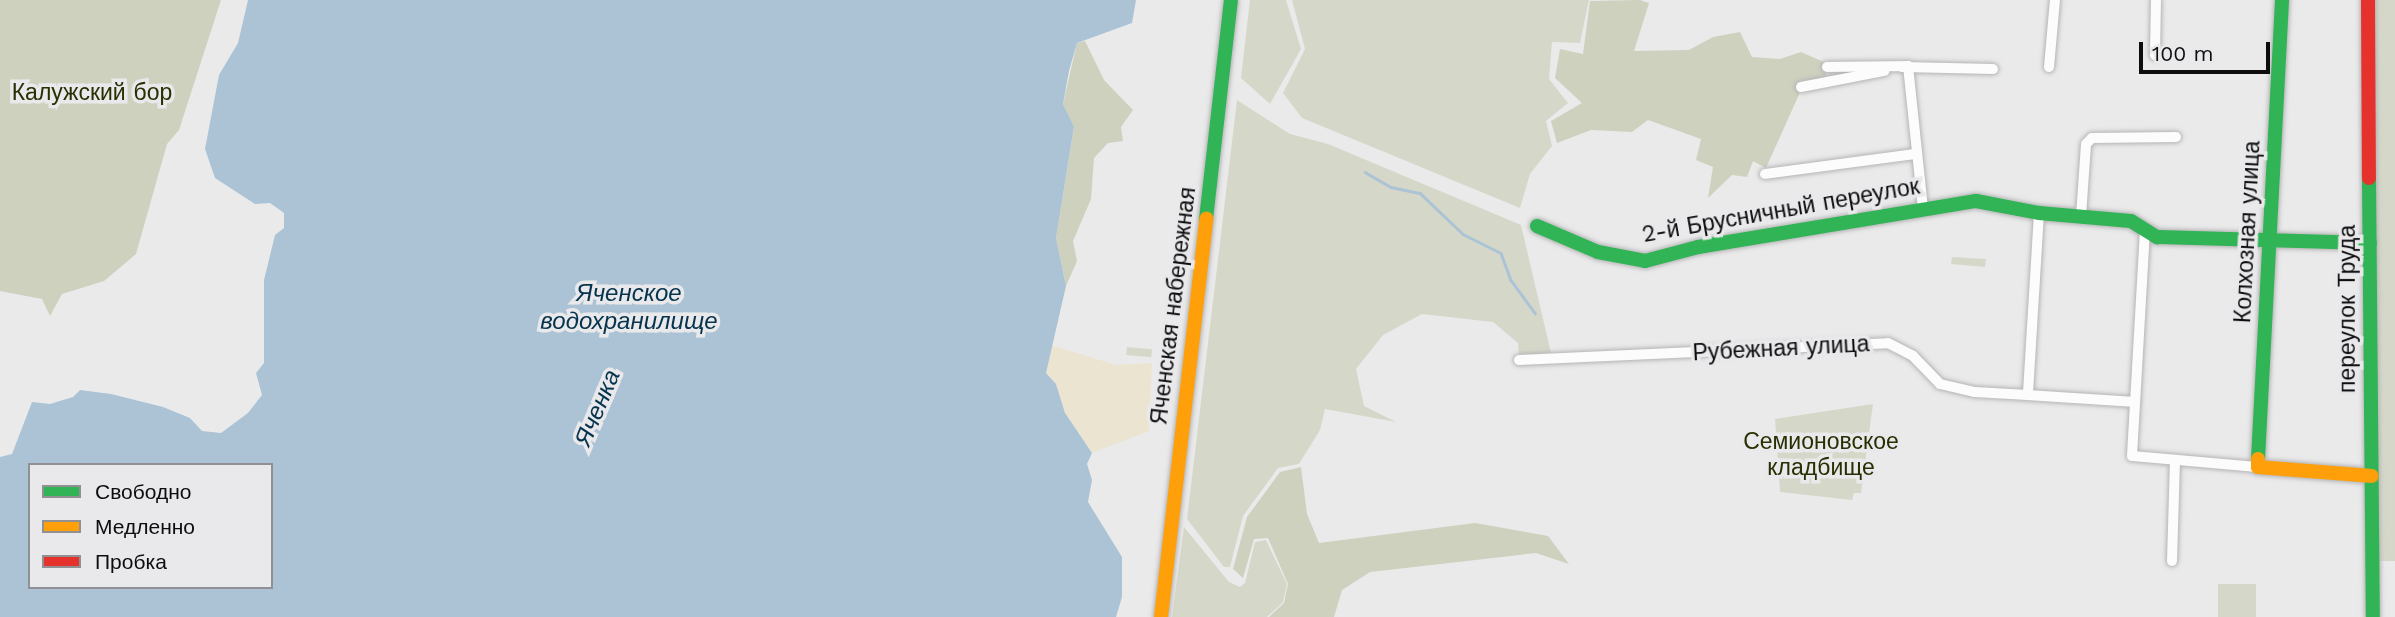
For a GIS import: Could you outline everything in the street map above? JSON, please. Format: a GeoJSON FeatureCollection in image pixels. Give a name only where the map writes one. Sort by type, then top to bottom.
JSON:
{"type":"FeatureCollection","features":[{"type":"Feature","properties":{"kind":"street","name":"Яченская набережная"},"geometry":{"type":"LineString","coordinates":[[1161,617],[1231,0]]}},
{"type":"Feature","properties":{"kind":"street"},"geometry":{"type":"LineString","coordinates":[[2049,67],[2054,0]]}},
{"type":"Feature","properties":{"kind":"street"},"geometry":{"type":"LineString","coordinates":[[2155,55],[2156,0]]}},
{"type":"Feature","properties":{"kind":"street","name":"Колхозная улица"},"geometry":{"type":"LineString","coordinates":[[2258,467],[2283,0]]}},
{"type":"Feature","properties":{"kind":"street","name":"переулок Труда"},"geometry":{"type":"LineString","coordinates":[[2368,0],[2373,617]]}},
{"type":"Feature","properties":{"kind":"street"},"geometry":{"type":"LineString","coordinates":[[1801,87],[1908,66]]}},
{"type":"Feature","properties":{"kind":"street"},"geometry":{"type":"LineString","coordinates":[[1908,66],[1914,153],[1923,209]]}},
{"type":"Feature","properties":{"kind":"street"},"geometry":{"type":"LineString","coordinates":[[1827,67],[1993,69]]}},
{"type":"Feature","properties":{"kind":"street"},"geometry":{"type":"LineString","coordinates":[[2081,216],[2086,144],[2092,138],[2176,137]]}},
{"type":"Feature","properties":{"kind":"street"},"geometry":{"type":"LineString","coordinates":[[1765,174],[1914,153]]}},
{"type":"Feature","properties":{"kind":"street","name":"2-й Брусничный переулок"},"geometry":{"type":"LineString","coordinates":[[1537,226],[1598,252],[1645,261],[1976,201],[2039,213],[2131,221],[2157,237],[2370,243]]}},
{"type":"Feature","properties":{"kind":"street"},"geometry":{"type":"LineString","coordinates":[[2028,395],[2039,213]]}},
{"type":"Feature","properties":{"kind":"street"},"geometry":{"type":"LineString","coordinates":[[2145,230],[2132,456],[2372,476]]}},
{"type":"Feature","properties":{"kind":"street","name":"Рубежная улица"},"geometry":{"type":"LineString","coordinates":[[1519,360],[1888,344],[1913,356],[1940,384],[1975,392],[2135,402]]}},
{"type":"Feature","properties":{"kind":"street"},"geometry":{"type":"LineString","coordinates":[[2172,561],[2175,460]]}},
{"type":"Feature","properties":{"kind":"green space","name":"Калужский бор"},"geometry":{"type":"Polygon","coordinates":[[[0,0],[221,0],[179,130],[167,144],[136,254],[104,281],[62,294],[50,316],[42,299],[0,291],[0,0]]]}},
{"type":"Feature","properties":{"kind":"green space"},"geometry":{"type":"Polygon","coordinates":[[[1250,0],[1286,0],[1301,49],[1270,104],[1241,78],[1250,0]]]}},
{"type":"Feature","properties":{"kind":"green space"},"geometry":{"type":"Polygon","coordinates":[[[1292,0],[1589,0],[1580,43],[1552,42],[1549,79],[1568,103],[1546,121],[1552,146],[1530,174],[1520,208],[1302,118],[1283,93],[1305,49],[1292,0]]]}},
{"type":"Feature","properties":{"kind":"green space"},"geometry":{"type":"Polygon","coordinates":[[[1640,0],[1649,3],[1634,51],[1689,50],[1713,37],[1740,32],[1752,57],[1780,59],[1801,52],[1826,63],[1826,85],[1801,90],[1766,168],[1753,161],[1747,177],[1732,175],[1708,198],[1713,167],[1696,160],[1701,139],[1648,120],[1632,132],[1591,130],[1557,143],[1551,121],[1582,103],[1555,78],[1560,49],[1583,54],[1590,1],[1640,0]]]}},
{"type":"Feature","properties":{"kind":"green space"},"geometry":{"type":"Polygon","coordinates":[[[2375,0],[2395,0],[2395,561],[2378,561],[2375,0]]]}},
{"type":"Feature","properties":{"kind":"green space"},"geometry":{"type":"Polygon","coordinates":[[[1085,41],[1104,80],[1133,110],[1121,127],[1123,141],[1108,143],[1094,158],[1091,199],[1073,241],[1077,261],[1066,286],[1056,238],[1074,128],[1063,104],[1077,43],[1085,41]]]}},
{"type":"Feature","properties":{"kind":"green space"},"geometry":{"type":"Polygon","coordinates":[[[1237,100],[1290,134],[1328,144],[1521,225],[1551,353],[1519,355],[1518,343],[1493,322],[1422,314],[1383,335],[1356,369],[1364,406],[1396,422],[1325,409],[1320,430],[1299,464],[1278,468],[1243,516],[1230,567],[1224,567],[1187,519],[1237,100]]]}},
{"type":"Feature","properties":{"kind":"green space"},"geometry":{"type":"Polygon","coordinates":[[[1952,257],[1986,259],[1985,267],[1951,264],[1952,257]]]}},
{"type":"Feature","properties":{"kind":"green space"},"geometry":{"type":"Polygon","coordinates":[[[1127,347],[1152,349],[1151,357],[1126,355],[1127,347]]]}},
{"type":"Feature","properties":{"kind":"green space","name":"Семионовское кладбище"},"geometry":{"type":"Polygon","coordinates":[[[1873,404],[1861,493],[1854,493],[1852,500],[1780,492],[1775,419],[1873,404]]]}},
{"type":"Feature","properties":{"kind":"green space"},"geometry":{"type":"Polygon","coordinates":[[[1301,467],[1307,514],[1319,543],[1475,523],[1548,536],[1569,564],[1536,553],[1370,572],[1342,590],[1334,617],[1269,617],[1284,603],[1288,584],[1268,538],[1254,539],[1243,578],[1233,569],[1247,517],[1280,472],[1301,467]]]}},
{"type":"Feature","properties":{"kind":"green space"},"geometry":{"type":"Polygon","coordinates":[[[1184,527],[1229,582],[1240,587],[1245,583],[1255,542],[1266,540],[1287,584],[1283,602],[1267,617],[1172,617],[1184,527]]]}},
{"type":"Feature","properties":{"kind":"green space"},"geometry":{"type":"Polygon","coordinates":[[[2218,584],[2256,584],[2256,617],[2218,617],[2218,584]]]}},
{"type":"Feature","properties":{"kind":"sand"},"geometry":{"type":"Polygon","coordinates":[[[1051,345],[1116,365],[1152,363],[1149,431],[1092,453],[1065,413],[1056,384],[1046,373],[1051,345]]]}},
{"type":"Feature","properties":{"kind":"water","name":"Яченское водохранилище"},"geometry":{"type":"Polygon","coordinates":[[[248,0],[1136,0],[1132,23],[1077,43],[1069,71],[1063,104],[1074,127],[1056,238],[1066,286],[1046,373],[1056,384],[1065,413],[1092,453],[1087,464],[1092,480],[1088,502],[1122,557],[1122,597],[1116,617],[0,617],[0,457],[12,454],[32,402],[50,404],[73,397],[80,390],[111,394],[163,407],[190,418],[202,431],[221,433],[248,413],[262,395],[256,373],[264,363],[264,280],[275,235],[284,228],[284,213],[270,203],[255,204],[215,178],[205,149],[219,75],[238,43],[248,0]]]}},
{"type":"Feature","properties":{"kind":"waterway"},"geometry":{"type":"LineString","coordinates":[[1365,172],[1391,187],[1420,193],[1463,234],[1501,253],[1511,280],[1535,313]]}},
{"type":"Feature","properties":{"kind":"traffic: fast"},"geometry":{"type":"LineString","coordinates":[[1206,219],[1231,0]]}},
{"type":"Feature","properties":{"kind":"traffic: fast"},"geometry":{"type":"LineString","coordinates":[[2258,459],[2282,0]]}},
{"type":"Feature","properties":{"kind":"traffic: fast"},"geometry":{"type":"LineString","coordinates":[[2369,178],[2373,617]]}},
{"type":"Feature","properties":{"kind":"traffic: fast"},"geometry":{"type":"LineString","coordinates":[[1537,226],[1598,252],[1645,261],[1698,247],[1976,201],[2039,213],[2131,221],[2157,237],[2370,243]]}},
{"type":"Feature","properties":{"kind":"traffic: slow"},"geometry":{"type":"LineString","coordinates":[[1161,617],[1206,219]]}},
{"type":"Feature","properties":{"kind":"traffic: slow"},"geometry":{"type":"LineString","coordinates":[[2258,459],[2258,467],[2372,476]]}},
{"type":"Feature","properties":{"kind":"traffic: jam"},"geometry":{"type":"LineString","coordinates":[[2368,0],[2369,178]]}},
{"type":"Feature","properties":{"kind":"water label","name":"Яченка"},"geometry":{"type":"Point","coordinates":[598,408]}}]}
